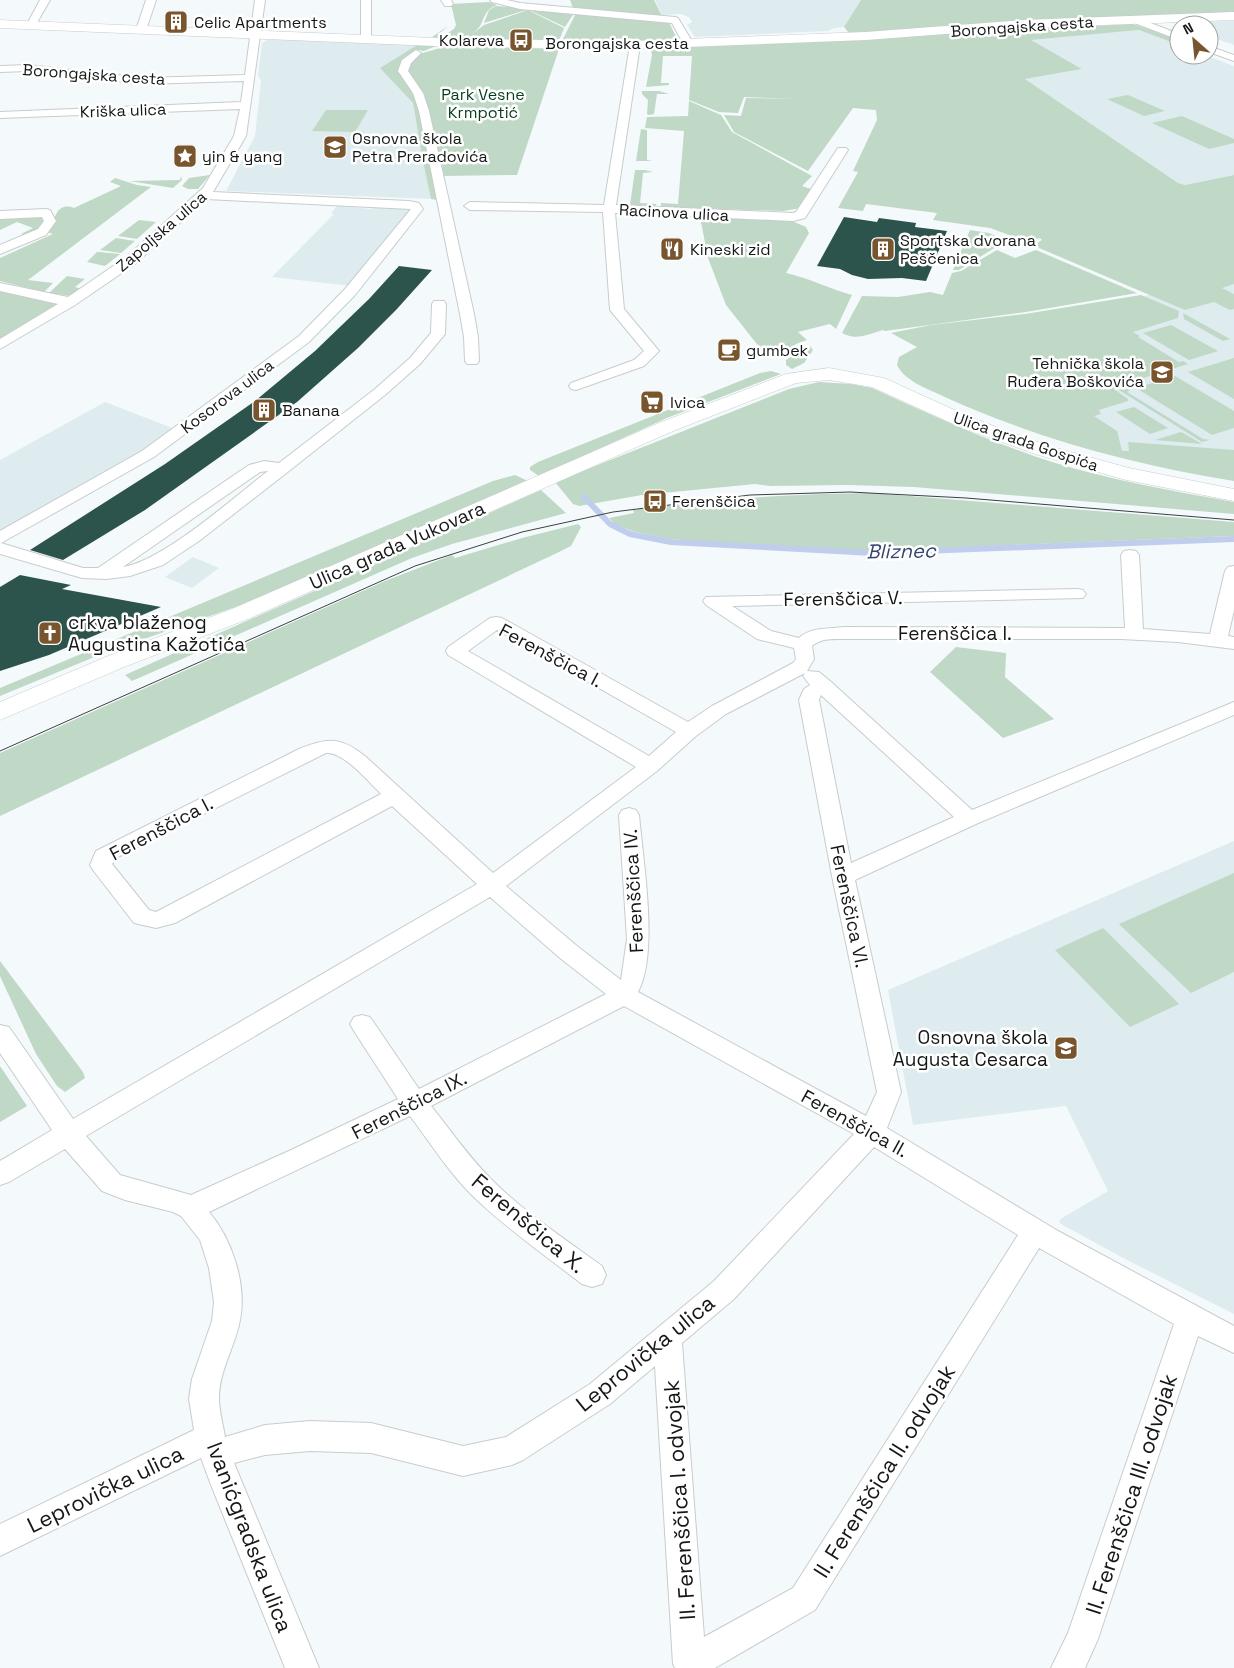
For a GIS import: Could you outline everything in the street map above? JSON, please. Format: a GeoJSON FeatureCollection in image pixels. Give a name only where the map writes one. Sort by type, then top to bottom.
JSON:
{"type":"FeatureCollection","features":[{"type":"Feature","properties":{"kind":"street"},"geometry":{"type":"LineString","coordinates":[[31,26],[45,0]]}},
{"type":"Feature","properties":{"kind":"street"},"geometry":{"type":"LineString","coordinates":[[140,30],[151,0]]}},
{"type":"Feature","properties":{"kind":"street","name":"Zapoljska ulica"},"geometry":{"type":"LineString","coordinates":[[0,345],[70,302],[130,261],[208,190],[240,136],[260,0]]}},
{"type":"Feature","properties":{"kind":"street"},"geometry":{"type":"LineString","coordinates":[[366,0],[366,39]]}},
{"type":"Feature","properties":{"kind":"street"},"geometry":{"type":"LineString","coordinates":[[495,0],[513,5],[676,20],[688,43]]}},
{"type":"Feature","properties":{"kind":"street"},"geometry":{"type":"LineString","coordinates":[[566,0],[570,10]]}},
{"type":"Feature","properties":{"kind":"street","name":"Borongajska cesta"},"geometry":{"type":"LineString","coordinates":[[0,24],[469,43],[635,45],[908,34],[1024,24],[1234,16]]}},
{"type":"Feature","properties":{"kind":"street"},"geometry":{"type":"LineString","coordinates":[[1135,20],[1169,33]]}},
{"type":"Feature","properties":{"kind":"street"},"geometry":{"type":"LineString","coordinates":[[576,386],[639,363],[652,351],[617,310],[609,209],[635,45]]}},
{"type":"Feature","properties":{"kind":"street"},"geometry":{"type":"LineString","coordinates":[[416,53],[406,62],[403,71],[418,94],[424,111],[467,314],[471,337],[472,361]]}},
{"type":"Feature","properties":{"kind":"street"},"geometry":{"type":"LineString","coordinates":[[1219,53],[1234,58]]}},
{"type":"Feature","properties":{"kind":"street","name":"Borongajska cesta"},"geometry":{"type":"LineString","coordinates":[[0,69],[28,68],[143,81],[249,78]]}},
{"type":"Feature","properties":{"kind":"street","name":"Kriška ulica"},"geometry":{"type":"LineString","coordinates":[[0,115],[246,105]]}},
{"type":"Feature","properties":{"kind":"street","name":"Racinova ulica"},"geometry":{"type":"LineString","coordinates":[[470,206],[609,209],[793,218],[801,215],[842,150]]}},
{"type":"Feature","properties":{"kind":"street","name":"Kosorova ulica"},"geometry":{"type":"LineString","coordinates":[[0,538],[148,454],[266,368],[304,338],[350,292],[417,209],[409,205],[203,195]]}},
{"type":"Feature","properties":{"kind":"street"},"geometry":{"type":"LineString","coordinates":[[0,215],[46,213],[50,221],[42,232],[0,250]]}},
{"type":"Feature","properties":{"kind":"street"},"geometry":{"type":"LineString","coordinates":[[0,287],[70,302]]}},
{"type":"Feature","properties":{"kind":"street"},"geometry":{"type":"LineString","coordinates":[[0,548],[82,573],[102,574],[130,571],[157,561],[193,537],[283,468],[380,392],[415,361],[438,334],[440,304]]}},
{"type":"Feature","properties":{"kind":"street","name":"Ulica grada Gospića"},"geometry":{"type":"LineString","coordinates":[[793,378],[834,375],[877,382],[966,422],[1042,450],[1126,474],[1234,495]]}},
{"type":"Feature","properties":{"kind":"street","name":"Ulica grada Vukovara"},"geometry":{"type":"LineString","coordinates":[[0,712],[115,662],[240,614],[666,427],[793,378]]}},
{"type":"Feature","properties":{"kind":"street"},"geometry":{"type":"LineString","coordinates":[[1130,555],[1134,634]]}},
{"type":"Feature","properties":{"kind":"street","name":"Ferenščica I."},"geometry":{"type":"LineString","coordinates":[[803,645],[813,636],[829,633],[1134,634],[1226,641],[1234,571]]}},
{"type":"Feature","properties":{"kind":"street","name":"Ferenščica V."},"geometry":{"type":"LineString","coordinates":[[803,645],[764,635],[712,602],[1076,594]]}},
{"type":"Feature","properties":{"kind":"street","name":"Ferenščica I."},"geometry":{"type":"LineString","coordinates":[[650,766],[455,651],[496,622],[689,731]]}},
{"type":"Feature","properties":{"kind":"street"},"geometry":{"type":"LineString","coordinates":[[0,1174],[491,886],[650,766],[689,731],[719,710],[800,667],[805,659],[803,645]]}},
{"type":"Feature","properties":{"kind":"street"},"geometry":{"type":"LineString","coordinates":[[800,667],[823,685],[969,819]]}},
{"type":"Feature","properties":{"kind":"street","name":"Ferenščica VI."},"geometry":{"type":"LineString","coordinates":[[823,685],[811,692],[809,700],[843,876],[889,1092],[872,1132]]}},
{"type":"Feature","properties":{"kind":"street"},"geometry":{"type":"LineString","coordinates":[[843,876],[969,819],[1234,708]]}},
{"type":"Feature","properties":{"kind":"street","name":"Ferenščica I."},"geometry":{"type":"LineString","coordinates":[[394,796],[167,917],[156,920],[142,918],[101,865],[104,856],[110,852],[306,754],[324,747],[335,746],[348,752],[470,864],[491,886]]}},
{"type":"Feature","properties":{"kind":"street","name":"Ferenščica IV."},"geometry":{"type":"LineString","coordinates":[[624,995],[633,978],[638,939],[629,815]]}},
{"type":"Feature","properties":{"kind":"street","name":"Ferenščica II."},"geometry":{"type":"LineString","coordinates":[[491,886],[624,995],[872,1132],[936,1169],[1034,1232],[1190,1318],[1234,1340]]}},
{"type":"Feature","properties":{"kind":"street","name":"Ferenščica IX."},"geometry":{"type":"LineString","coordinates":[[190,1208],[262,1177],[415,1103],[624,995]]}},
{"type":"Feature","properties":{"kind":"street","name":"Ferenščica X."},"geometry":{"type":"LineString","coordinates":[[362,1024],[415,1103],[466,1171],[486,1192],[592,1275]]}},
{"type":"Feature","properties":{"kind":"street","name":"Ivanićgradska ulica"},"geometry":{"type":"LineString","coordinates":[[0,1034],[69,1134],[97,1170],[111,1183],[125,1189],[179,1202],[190,1208],[211,1234],[223,1268],[227,1294],[226,1322],[207,1380],[205,1393],[206,1420],[226,1485],[302,1668]]}},
{"type":"Feature","properties":{"kind":"street","name":"Leprovička ulica"},"geometry":{"type":"LineString","coordinates":[[0,1540],[213,1446],[310,1436],[371,1438],[463,1461],[512,1450],[600,1394],[724,1290],[872,1132]]}},
{"type":"Feature","properties":{"kind":"street","name":"II. Ferenščica II. odvojak"},"geometry":{"type":"LineString","coordinates":[[690,1664],[804,1599],[1034,1232]]}},
{"type":"Feature","properties":{"kind":"street","name":"II. Ferenščica III. odvojak"},"geometry":{"type":"LineString","coordinates":[[1068,1668],[1082,1639],[1190,1318]]}},
{"type":"Feature","properties":{"kind":"street","name":"II. Ferenščica I. odvojak"},"geometry":{"type":"LineString","coordinates":[[667,1336],[690,1664]]}},
{"type":"Feature","properties":{"kind":"shaded area"},"geometry":{"type":"Polygon","coordinates":[[[655,0],[861,0],[844,27],[828,31],[695,37],[687,25],[692,22],[689,17],[681,14],[662,15],[655,0]]]}},
{"type":"Feature","properties":{"kind":"shaded area"},"geometry":{"type":"Polygon","coordinates":[[[1219,21],[1234,21],[1234,45],[1219,40],[1219,21]]]}},
{"type":"Feature","properties":{"kind":"shaded area"},"geometry":{"type":"Polygon","coordinates":[[[1139,30],[1169,41],[1169,65],[1219,65],[1219,60],[1234,66],[1234,175],[1185,185],[1178,183],[1025,79],[1082,69],[1030,40],[1139,30]]]}},
{"type":"Feature","properties":{"kind":"shaded area","name":"Osnovna škola Petra Preradovića"},"geometry":{"type":"Polygon","coordinates":[[[267,40],[417,45],[380,68],[413,103],[431,199],[226,191],[255,136],[261,81],[258,75],[262,43],[267,40]]]}},
{"type":"Feature","properties":{"kind":"shaded area"},"geometry":{"type":"Polygon","coordinates":[[[337,206],[372,209],[373,207],[409,209],[410,212],[351,286],[272,277],[334,214],[331,213],[337,206]]]}},
{"type":"Feature","properties":{"kind":"shaded area","name":"Tehnička škola Ruđera Boškovića"},"geometry":{"type":"Polygon","coordinates":[[[1234,257],[1234,480],[1055,439],[1125,305],[1234,257]]]}},
{"type":"Feature","properties":{"kind":"shaded area"},"geometry":{"type":"Polygon","coordinates":[[[105,402],[175,429],[101,479],[0,534],[0,460],[105,402]]]}},
{"type":"Feature","properties":{"kind":"shaded area"},"geometry":{"type":"Polygon","coordinates":[[[193,557],[219,568],[192,588],[165,577],[193,557]]]}},
{"type":"Feature","properties":{"kind":"shaded area","name":"Osnovna škola Augusta Cesarca"},"geometry":{"type":"Polygon","coordinates":[[[1234,841],[1234,1314],[1123,1258],[1061,1224],[1059,1221],[1062,1218],[1108,1191],[1066,1106],[913,1125],[888,990],[1234,841]]]}},
{"type":"Feature","properties":{"kind":"green space"},"geometry":{"type":"Polygon","coordinates":[[[570,0],[654,0],[663,18],[579,10],[573,8],[570,0]]]}},
{"type":"Feature","properties":{"kind":"green space"},"geometry":{"type":"Polygon","coordinates":[[[861,0],[1234,0],[1234,12],[849,33],[844,27],[861,0]]]}},
{"type":"Feature","properties":{"kind":"green space"},"geometry":{"type":"Polygon","coordinates":[[[489,2],[497,5],[487,12],[478,28],[473,32],[453,38],[432,37],[448,26],[438,35],[443,36],[454,29],[456,25],[451,4],[489,2]]]}},
{"type":"Feature","properties":{"kind":"green space"},"geometry":{"type":"Polygon","coordinates":[[[496,6],[524,8],[526,10],[484,23],[489,10],[496,6]]]}},
{"type":"Feature","properties":{"kind":"green space"},"geometry":{"type":"Polygon","coordinates":[[[527,9],[574,13],[565,27],[527,9]]]}},
{"type":"Feature","properties":{"kind":"green space"},"geometry":{"type":"Polygon","coordinates":[[[528,10],[564,28],[559,41],[460,39],[484,25],[528,10]]]}},
{"type":"Feature","properties":{"kind":"green space"},"geometry":{"type":"Polygon","coordinates":[[[576,13],[669,22],[676,37],[668,40],[562,41],[576,13]]]}},
{"type":"Feature","properties":{"kind":"green space"},"geometry":{"type":"Polygon","coordinates":[[[1133,24],[1169,37],[1169,41],[1139,30],[1031,40],[1082,69],[1025,79],[1178,183],[1185,185],[1234,175],[1234,284],[1222,288],[1234,294],[1234,309],[1230,310],[1214,302],[1185,310],[1039,248],[1037,243],[1042,240],[1040,238],[1028,242],[990,228],[933,220],[937,213],[866,204],[863,211],[838,208],[858,172],[853,171],[877,120],[876,110],[853,108],[808,171],[734,132],[724,115],[741,116],[746,98],[799,99],[744,97],[738,113],[719,112],[689,100],[692,56],[663,56],[661,83],[669,83],[669,85],[646,87],[652,55],[650,47],[771,43],[1133,24]]]}},
{"type":"Feature","properties":{"kind":"green space"},"geometry":{"type":"Polygon","coordinates":[[[417,45],[436,46],[424,51],[418,50],[404,59],[420,113],[437,200],[431,199],[413,103],[380,68],[417,45]]]}},
{"type":"Feature","properties":{"kind":"green space","name":"Park Vesne Krmpotić"},"geometry":{"type":"Polygon","coordinates":[[[447,46],[559,49],[517,175],[442,176],[408,72],[409,63],[419,54],[447,46]]]}},
{"type":"Feature","properties":{"kind":"green space"},"geometry":{"type":"Polygon","coordinates":[[[642,91],[659,91],[669,94],[657,94],[654,114],[649,115],[647,114],[648,100],[642,94],[642,91]]]}},
{"type":"Feature","properties":{"kind":"green space"},"geometry":{"type":"Polygon","coordinates":[[[1128,95],[1165,111],[1144,116],[1107,99],[1128,95]]]}},
{"type":"Feature","properties":{"kind":"green space"},"geometry":{"type":"Polygon","coordinates":[[[689,101],[721,115],[732,132],[812,176],[802,186],[811,189],[801,208],[783,211],[661,207],[661,203],[678,204],[684,131],[645,128],[647,117],[688,116],[689,101]]]}},
{"type":"Feature","properties":{"kind":"green space"},"geometry":{"type":"Polygon","coordinates":[[[326,110],[368,110],[355,132],[312,131],[326,110]]]}},
{"type":"Feature","properties":{"kind":"green space"},"geometry":{"type":"Polygon","coordinates":[[[1182,116],[1234,139],[1234,143],[1209,149],[1152,123],[1182,116]]]}},
{"type":"Feature","properties":{"kind":"green space"},"geometry":{"type":"Polygon","coordinates":[[[641,129],[647,130],[647,160],[653,161],[636,161],[641,129]]]}},
{"type":"Feature","properties":{"kind":"green space"},"geometry":{"type":"Polygon","coordinates":[[[635,170],[653,172],[643,173],[640,203],[656,204],[657,207],[630,205],[635,170]]]}},
{"type":"Feature","properties":{"kind":"green space"},"geometry":{"type":"Polygon","coordinates":[[[210,175],[198,189],[188,189],[182,186],[189,178],[210,175]]]}},
{"type":"Feature","properties":{"kind":"green space"},"geometry":{"type":"Polygon","coordinates":[[[181,176],[182,180],[173,188],[129,181],[180,180],[181,176]]]}},
{"type":"Feature","properties":{"kind":"green space"},"geometry":{"type":"Polygon","coordinates":[[[115,178],[151,187],[28,280],[53,283],[44,292],[0,281],[0,258],[53,234],[47,232],[59,210],[63,207],[74,208],[121,186],[110,182],[115,178]]]}},
{"type":"Feature","properties":{"kind":"green space"},"geometry":{"type":"Polygon","coordinates":[[[36,216],[45,220],[43,226],[26,235],[21,234],[33,228],[17,222],[0,230],[0,217],[36,216]]]}},
{"type":"Feature","properties":{"kind":"green space"},"geometry":{"type":"Polygon","coordinates":[[[700,217],[792,221],[806,227],[809,233],[786,273],[852,295],[836,329],[830,324],[798,332],[807,340],[796,344],[776,358],[767,354],[726,305],[708,258],[700,217]]]}},
{"type":"Feature","properties":{"kind":"green space"},"geometry":{"type":"Polygon","coordinates":[[[139,220],[156,222],[137,239],[118,236],[139,220]]]}},
{"type":"Feature","properties":{"kind":"green space"},"geometry":{"type":"Polygon","coordinates":[[[970,230],[989,233],[1010,244],[996,247],[959,270],[953,270],[970,230]]]}},
{"type":"Feature","properties":{"kind":"green space"},"geometry":{"type":"Polygon","coordinates":[[[116,238],[135,241],[121,253],[100,250],[116,238]]]}},
{"type":"Feature","properties":{"kind":"green space"},"geometry":{"type":"Polygon","coordinates":[[[997,250],[1015,258],[1036,250],[1137,293],[1026,312],[883,330],[857,337],[842,333],[862,296],[898,297],[930,292],[943,295],[952,273],[961,271],[997,250]]]}},
{"type":"Feature","properties":{"kind":"green space"},"geometry":{"type":"Polygon","coordinates":[[[97,252],[120,254],[105,266],[87,262],[97,252]]]}},
{"type":"Feature","properties":{"kind":"green space"},"geometry":{"type":"Polygon","coordinates":[[[67,276],[85,279],[75,287],[82,289],[70,296],[49,293],[67,276]]]}},
{"type":"Feature","properties":{"kind":"green space"},"geometry":{"type":"Polygon","coordinates":[[[0,289],[55,303],[56,306],[0,340],[0,289]]]}},
{"type":"Feature","properties":{"kind":"green space"},"geometry":{"type":"Polygon","coordinates":[[[1141,295],[1179,311],[1178,318],[1133,332],[1179,362],[1183,361],[1188,364],[1115,387],[1114,389],[1128,399],[1128,401],[1099,410],[1101,414],[1094,416],[1117,431],[1122,451],[1129,451],[1128,442],[1234,450],[1234,481],[1124,459],[1016,426],[981,413],[919,385],[906,376],[897,365],[899,357],[917,347],[891,333],[931,325],[1025,314],[1141,295]]]}},
{"type":"Feature","properties":{"kind":"green space"},"geometry":{"type":"Polygon","coordinates":[[[1183,313],[1230,339],[1223,341],[1184,319],[1183,313]]]}},
{"type":"Feature","properties":{"kind":"green space"},"geometry":{"type":"Polygon","coordinates":[[[1171,325],[1218,351],[1189,360],[1143,333],[1171,325]]]}},
{"type":"Feature","properties":{"kind":"green space"},"geometry":{"type":"Polygon","coordinates":[[[807,346],[810,346],[813,350],[804,363],[792,369],[786,365],[786,360],[807,346]]]}},
{"type":"Feature","properties":{"kind":"green space"},"geometry":{"type":"Polygon","coordinates":[[[1234,358],[1234,399],[1188,372],[1234,358]]]}},
{"type":"Feature","properties":{"kind":"green space"},"geometry":{"type":"Polygon","coordinates":[[[771,371],[781,374],[667,418],[539,476],[530,470],[530,467],[538,462],[760,373],[771,371]]]}},
{"type":"Feature","properties":{"kind":"green space"},"geometry":{"type":"Polygon","coordinates":[[[1175,376],[1234,411],[1234,428],[1212,435],[1136,388],[1175,376]]]}},
{"type":"Feature","properties":{"kind":"green space"},"geometry":{"type":"Polygon","coordinates":[[[819,382],[851,384],[872,388],[983,437],[1052,462],[1119,480],[1234,502],[1234,514],[914,487],[847,485],[771,486],[755,484],[642,495],[579,506],[573,504],[555,482],[789,389],[819,382]]]}},
{"type":"Feature","properties":{"kind":"green space"},"geometry":{"type":"Polygon","coordinates":[[[1126,388],[1130,390],[1127,392],[1203,439],[1210,440],[1202,442],[1119,390],[1126,388]]]}},
{"type":"Feature","properties":{"kind":"green space"},"geometry":{"type":"Polygon","coordinates":[[[1134,407],[1168,428],[1150,434],[1116,412],[1134,407]]]}},
{"type":"Feature","properties":{"kind":"green space"},"geometry":{"type":"Polygon","coordinates":[[[1181,432],[1202,444],[1155,440],[1181,432]]]}},
{"type":"Feature","properties":{"kind":"green space"},"geometry":{"type":"Polygon","coordinates":[[[515,475],[528,481],[247,603],[104,653],[0,696],[0,688],[493,481],[515,475]]]}},
{"type":"Feature","properties":{"kind":"green space"},"geometry":{"type":"Polygon","coordinates":[[[541,490],[566,513],[452,544],[412,558],[132,681],[125,675],[541,490]]]}},
{"type":"Feature","properties":{"kind":"green space"},"geometry":{"type":"Polygon","coordinates":[[[872,493],[1234,522],[1234,536],[859,551],[669,539],[632,531],[615,524],[609,518],[634,513],[633,510],[722,500],[872,493]]]}},
{"type":"Feature","properties":{"kind":"green space"},"geometry":{"type":"Polygon","coordinates":[[[578,524],[581,527],[571,546],[0,816],[0,753],[385,581],[452,555],[455,558],[578,524]]]}},
{"type":"Feature","properties":{"kind":"green space"},"geometry":{"type":"Polygon","coordinates":[[[956,647],[1006,653],[1005,677],[1054,719],[1003,738],[930,672],[956,647]]]}},
{"type":"Feature","properties":{"kind":"green space"},"geometry":{"type":"Polygon","coordinates":[[[1234,873],[1234,972],[1191,993],[1119,924],[1234,873]]]}},
{"type":"Feature","properties":{"kind":"green space"},"geometry":{"type":"Polygon","coordinates":[[[1103,928],[1179,1004],[1130,1027],[1055,950],[1103,928]]]}},
{"type":"Feature","properties":{"kind":"green space"},"geometry":{"type":"Polygon","coordinates":[[[0,961],[83,1072],[85,1078],[65,1092],[57,1086],[36,1054],[0,976],[0,961]]]}},
{"type":"Feature","properties":{"kind":"green space"},"geometry":{"type":"Polygon","coordinates":[[[0,1066],[27,1106],[0,1122],[0,1066]]]}},
{"type":"Feature","properties":{"kind":"building","name":"Sportska dvorana Peščenica"},"geometry":{"type":"Polygon","coordinates":[[[844,217],[877,222],[879,218],[916,223],[915,227],[947,231],[926,281],[902,278],[868,279],[852,275],[840,269],[817,266],[844,217]]]}},
{"type":"Feature","properties":{"kind":"building","name":"Banana"},"geometry":{"type":"Polygon","coordinates":[[[399,266],[432,270],[358,348],[297,402],[145,510],[63,560],[30,550],[165,464],[255,401],[315,351],[369,299],[399,266]]]}},
{"type":"Feature","properties":{"kind":"building","name":"crkva blaženog Augustina Kažotića"},"geometry":{"type":"Polygon","coordinates":[[[20,575],[71,585],[62,589],[161,607],[49,655],[0,671],[0,587],[20,575]]]}},
{"type":"Feature","properties":{"kind":"waterway","name":"Bliznec"},"geometry":{"type":"LineString","coordinates":[[584,497],[610,524],[630,534],[671,542],[872,553],[1234,539]]}},
{"type":"Feature","properties":{"kind":"tram line"},"geometry":{"type":"LineString","coordinates":[[0,751],[415,566],[522,532],[613,512],[750,495],[850,492],[966,498],[1234,520]]}},
{"type":"Feature","properties":{"kind":"place","name":"Celic Apartments"},"geometry":{"type":"Point","coordinates":[176,22]}},
{"type":"Feature","properties":{"kind":"place","name":"Kolareva"},"geometry":{"type":"Point","coordinates":[521,40]}},
{"type":"Feature","properties":{"kind":"place","name":"Osnovna škola Petra Preradovića"},"geometry":{"type":"Point","coordinates":[335,147]}},
{"type":"Feature","properties":{"kind":"place","name":"yin & yang"},"geometry":{"type":"Point","coordinates":[185,156]}},
{"type":"Feature","properties":{"kind":"place","name":"Kineski zid"},"geometry":{"type":"Point","coordinates":[672,249]}},
{"type":"Feature","properties":{"kind":"place","name":"Sportska dvorana Peščenica"},"geometry":{"type":"Point","coordinates":[883,249]}},
{"type":"Feature","properties":{"kind":"place","name":"gumbek"},"geometry":{"type":"Point","coordinates":[729,350]}},
{"type":"Feature","properties":{"kind":"place","name":"Tehnička škola Ruđera Boškovića"},"geometry":{"type":"Point","coordinates":[1162,372]}},
{"type":"Feature","properties":{"kind":"place","name":"Ivica"},"geometry":{"type":"Point","coordinates":[652,402]}},
{"type":"Feature","properties":{"kind":"place","name":"Banana"},"geometry":{"type":"Point","coordinates":[264,410]}},
{"type":"Feature","properties":{"kind":"place","name":"Ferenščica"},"geometry":{"type":"Point","coordinates":[655,501]}},
{"type":"Feature","properties":{"kind":"place","name":"crkva blaženog Augustina Kažotića"},"geometry":{"type":"Point","coordinates":[50,633]}},
{"type":"Feature","properties":{"kind":"place","name":"Osnovna škola Augusta Cesarca"},"geometry":{"type":"Point","coordinates":[1066,1048]}}]}
